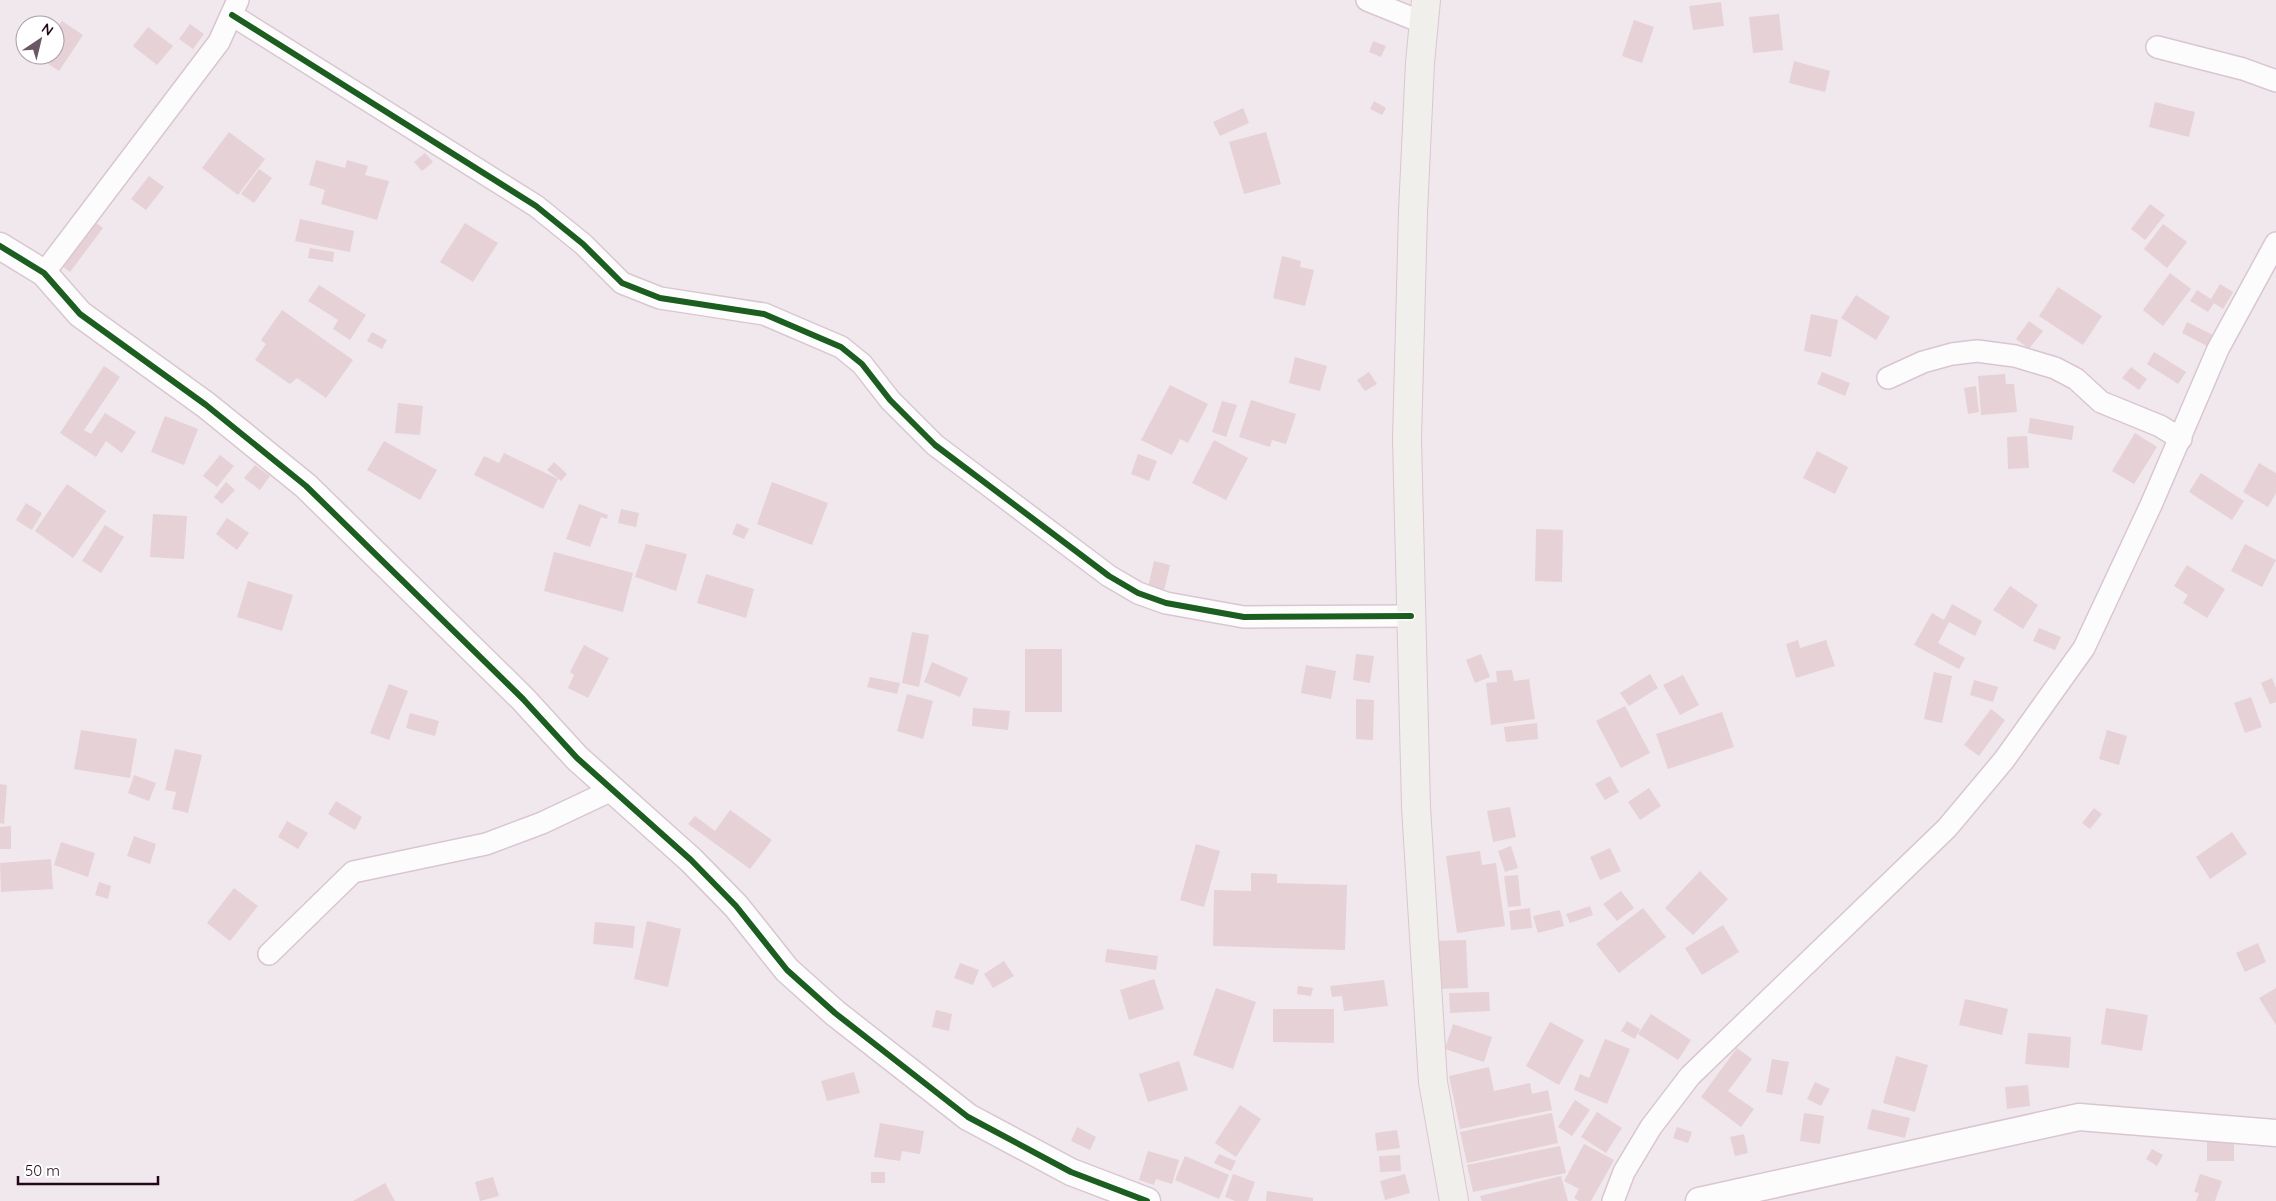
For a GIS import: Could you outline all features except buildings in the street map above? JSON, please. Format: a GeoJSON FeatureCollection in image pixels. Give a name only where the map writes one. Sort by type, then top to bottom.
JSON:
{"type":"FeatureCollection","features":[{"type":"Feature","properties":{"kind":"main road"},"geometry":{"type":"LineString","coordinates":[[1425,12],[1413,212],[1407,439],[1416,807],[1433,1082],[1450,1194]]}},
{"type":"Feature","properties":{"kind":"street"},"geometry":{"type":"LineString","coordinates":[[1367,0],[1425,12]]}},
{"type":"Feature","properties":{"kind":"street"},"geometry":{"type":"LineString","coordinates":[[44,272],[218,42],[235,7],[536,206],[582,244],[622,283],[660,298],[764,314],[841,347],[862,364],[890,400],[935,445],[1109,576],[1138,593],[1166,603],[1244,617],[1411,616]]}},
{"type":"Feature","properties":{"kind":"street"},"geometry":{"type":"LineString","coordinates":[[2157,47],[2243,69],[2276,81]]}},
{"type":"Feature","properties":{"kind":"street"},"geometry":{"type":"LineString","coordinates":[[1614,1201],[1624,1172],[1651,1127],[1690,1076],[1947,828],[2004,760],[2084,648],[2181,439],[2218,349],[2276,243]]}},
{"type":"Feature","properties":{"kind":"street"},"geometry":{"type":"LineString","coordinates":[[0,246],[44,272],[80,314],[206,405],[306,486],[523,700],[577,758],[691,860],[736,906],[794,976],[835,1013],[968,1117],[1071,1172],[1147,1201]]}},
{"type":"Feature","properties":{"kind":"street"},"geometry":{"type":"LineString","coordinates":[[1888,378],[1923,362],[1952,354],[1977,350],[2014,356],[2055,368],[2076,379],[2102,402],[2160,426],[2181,439]]}},
{"type":"Feature","properties":{"kind":"street"},"geometry":{"type":"LineString","coordinates":[[269,954],[353,872],[486,844],[542,823],[612,790]]}},
{"type":"Feature","properties":{"kind":"street"},"geometry":{"type":"LineString","coordinates":[[1699,1201],[2079,1117],[2276,1134]]}},
{"type":"Feature","properties":{"kind":"cycle path"},"geometry":{"type":"LineString","coordinates":[[232,15],[536,206],[583,244],[622,283],[660,298],[764,314],[841,347],[862,364],[890,400],[935,445],[1109,576],[1138,593],[1166,603],[1244,617],[1411,616]]}},
{"type":"Feature","properties":{"kind":"cycle path"},"geometry":{"type":"LineString","coordinates":[[0,246],[44,273],[80,314],[206,405],[306,486],[523,699],[577,758],[691,860],[736,906],[787,970],[835,1013],[968,1117],[1071,1172],[1147,1201]]}}]}
